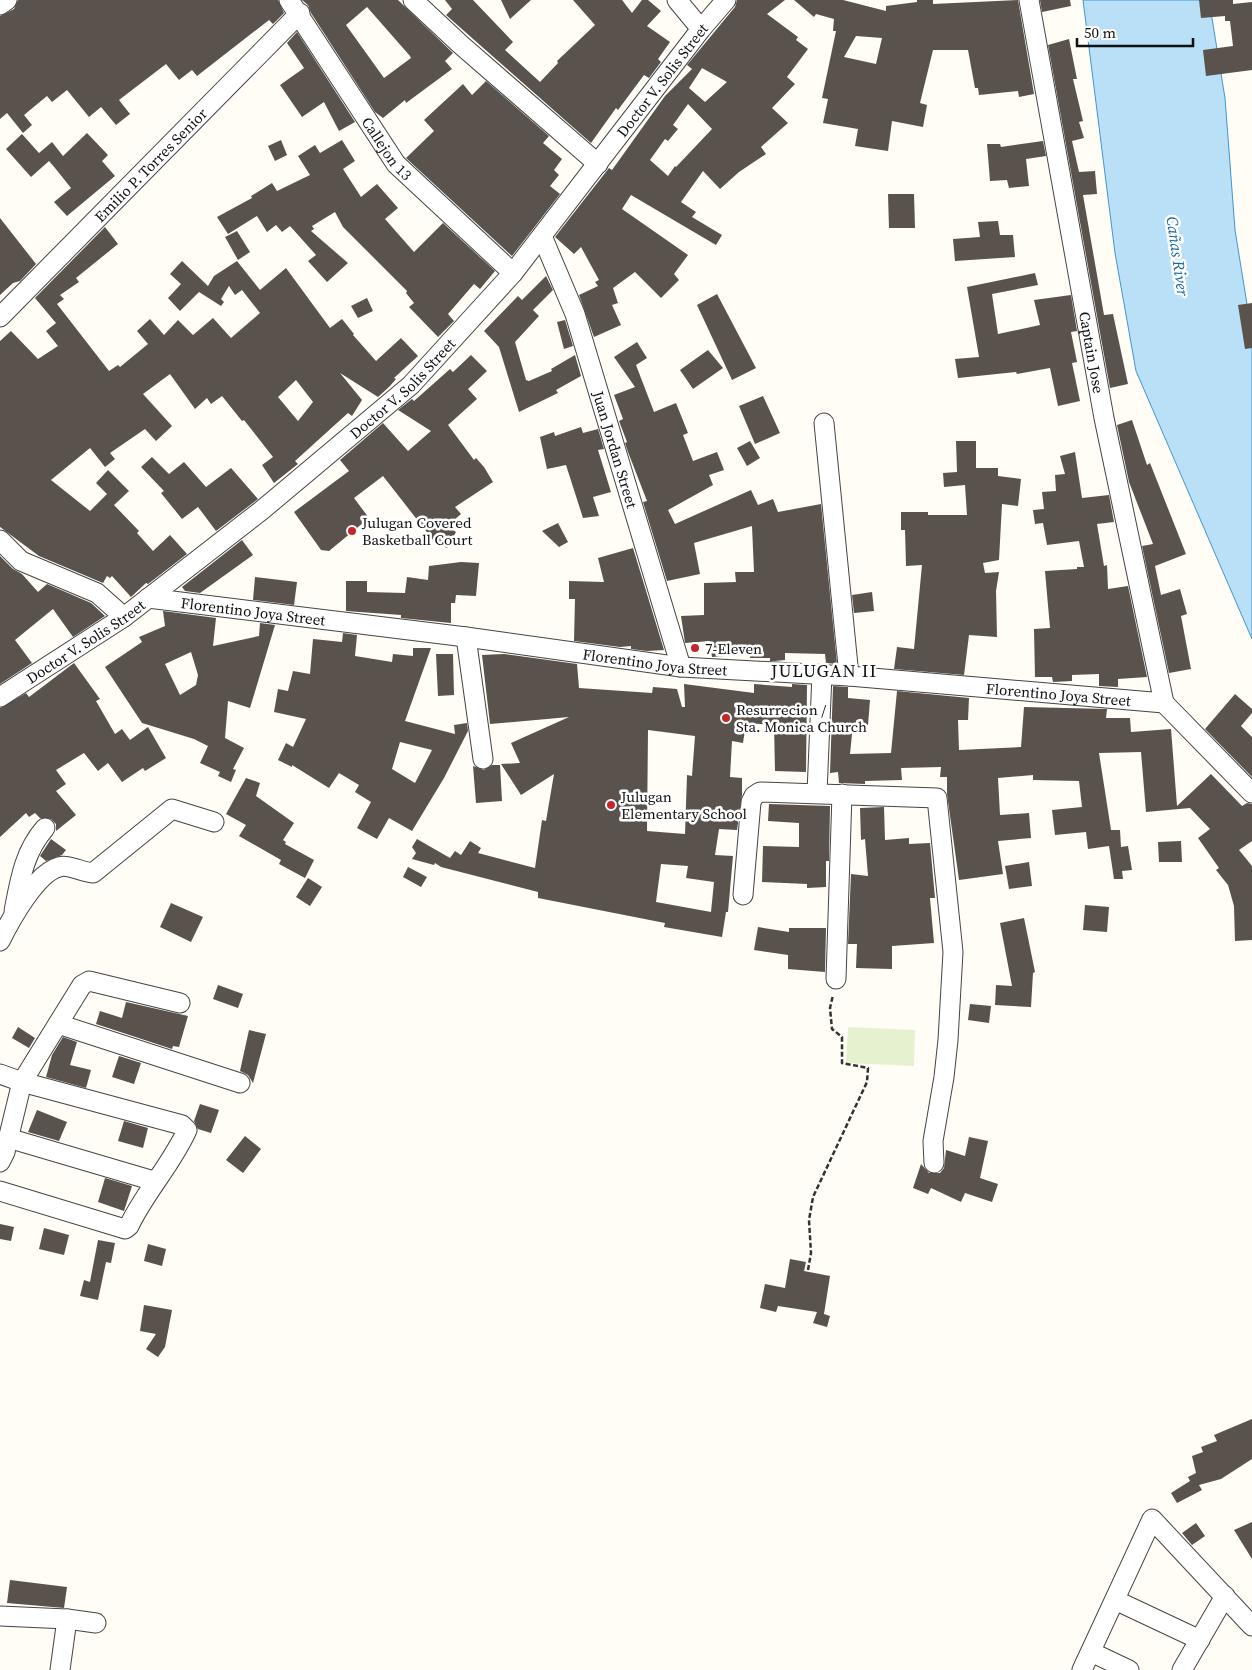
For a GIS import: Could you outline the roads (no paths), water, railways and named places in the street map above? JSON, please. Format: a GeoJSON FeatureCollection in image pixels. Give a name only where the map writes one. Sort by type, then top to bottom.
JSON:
{"type":"FeatureCollection","features":[{"type":"Feature","properties":{"kind":"street"},"geometry":{"type":"LineString","coordinates":[[0,5],[7,0]]}},
{"type":"Feature","properties":{"kind":"street"},"geometry":{"type":"LineString","coordinates":[[413,0],[460,44],[598,164]]}},
{"type":"Feature","properties":{"kind":"street"},"geometry":{"type":"LineString","coordinates":[[677,0],[701,29]]}},
{"type":"Feature","properties":{"kind":"street","name":"Doctor V. Solis Street"},"geometry":{"type":"LineString","coordinates":[[0,697],[124,617],[262,510],[411,385],[513,273],[701,29],[726,0]]}},
{"type":"Feature","properties":{"kind":"street","name":"Captain Jose"},"geometry":{"type":"LineString","coordinates":[[1029,0],[1104,418],[1164,703]]}},
{"type":"Feature","properties":{"kind":"street","name":"Callejon 13"},"geometry":{"type":"LineString","coordinates":[[295,7],[396,164],[513,273]]}},
{"type":"Feature","properties":{"kind":"street","name":"Emilio P. Torres Senior"},"geometry":{"type":"LineString","coordinates":[[0,317],[295,7]]}},
{"type":"Feature","properties":{"kind":"street","name":"Juan Jordan Street"},"geometry":{"type":"LineString","coordinates":[[542,236],[575,314],[681,667]]}},
{"type":"Feature","properties":{"kind":"street"},"geometry":{"type":"LineString","coordinates":[[824,423],[849,676]]}},
{"type":"Feature","properties":{"kind":"street"},"geometry":{"type":"LineString","coordinates":[[0,540],[21,561],[97,593],[124,617]]}},
{"type":"Feature","properties":{"kind":"street","name":"Florentino Joya Street"},"geometry":{"type":"LineString","coordinates":[[148,598],[466,637],[681,667],[849,676],[1164,703]]}},
{"type":"Feature","properties":{"kind":"street"},"geometry":{"type":"LineString","coordinates":[[466,637],[483,759]]}},
{"type":"Feature","properties":{"kind":"street"},"geometry":{"type":"LineString","coordinates":[[817,793],[822,674]]}},
{"type":"Feature","properties":{"kind":"street"},"geometry":{"type":"LineString","coordinates":[[1164,703],[1252,794]]}},
{"type":"Feature","properties":{"kind":"street"},"geometry":{"type":"LineString","coordinates":[[743,895],[751,802],[754,796],[760,792],[937,798],[952,952],[948,1040],[944,1078],[933,1141],[934,1163]]}},
{"type":"Feature","properties":{"kind":"street"},"geometry":{"type":"LineString","coordinates":[[836,979],[842,794]]}},
{"type":"Feature","properties":{"kind":"street"},"geometry":{"type":"LineString","coordinates":[[0,941],[14,912],[48,871],[61,866],[93,873],[172,809],[214,822]]}},
{"type":"Feature","properties":{"kind":"street"},"geometry":{"type":"LineString","coordinates":[[14,912],[22,868],[32,842],[45,828]]}},
{"type":"Feature","properties":{"kind":"street"},"geometry":{"type":"LineString","coordinates":[[0,1162],[22,1082],[82,985],[89,981],[180,1003]]}},
{"type":"Feature","properties":{"kind":"street"},"geometry":{"type":"LineString","coordinates":[[58,1024],[240,1083]]}},
{"type":"Feature","properties":{"kind":"street"},"geometry":{"type":"LineString","coordinates":[[0,1074],[22,1082],[185,1127],[188,1130],[180,1146],[154,1181],[129,1226],[125,1229],[0,1192]]}},
{"type":"Feature","properties":{"kind":"street"},"geometry":{"type":"LineString","coordinates":[[8,1138],[154,1181]]}},
{"type":"Feature","properties":{"kind":"street"},"geometry":{"type":"LineString","coordinates":[[1082,1670],[1152,1519],[1252,1626]]}},
{"type":"Feature","properties":{"kind":"street"},"geometry":{"type":"LineString","coordinates":[[1182,1670],[1224,1596]]}},
{"type":"Feature","properties":{"kind":"street"},"geometry":{"type":"LineString","coordinates":[[1115,1600],[1200,1640]]}},
{"type":"Feature","properties":{"kind":"street"},"geometry":{"type":"LineString","coordinates":[[0,1616],[67,1619],[96,1623]]}},
{"type":"Feature","properties":{"kind":"street"},"geometry":{"type":"LineString","coordinates":[[60,1670],[67,1619]]}},
{"type":"Feature","properties":{"kind":"street"},"geometry":{"type":"LineString","coordinates":[[1090,1652],[1129,1670]]}},
{"type":"Feature","properties":{"kind":"water","name":"Cañas River"},"geometry":{"type":"Polygon","coordinates":[[[1083,0],[1209,0],[1225,98],[1235,230],[1252,335],[1252,639],[1136,371],[1115,253],[1083,0]]]}},
{"type":"Feature","properties":{"kind":"place","name":"Julugan Covered Basketball Court"},"geometry":{"type":"Point","coordinates":[352,531]}},
{"type":"Feature","properties":{"kind":"place","name":"7-Eleven"},"geometry":{"type":"Point","coordinates":[695,648]}},
{"type":"Feature","properties":{"kind":"place","name":"Resurrecion / Sta. Monica Church"},"geometry":{"type":"Point","coordinates":[726,718]}},
{"type":"Feature","properties":{"kind":"place","name":"Julugan Elementary School"},"geometry":{"type":"Point","coordinates":[611,805]}},
{"type":"Feature","properties":{"kind":"district","name":"JULUGAN II"},"geometry":{"type":"Point","coordinates":[824,670]}}]}
